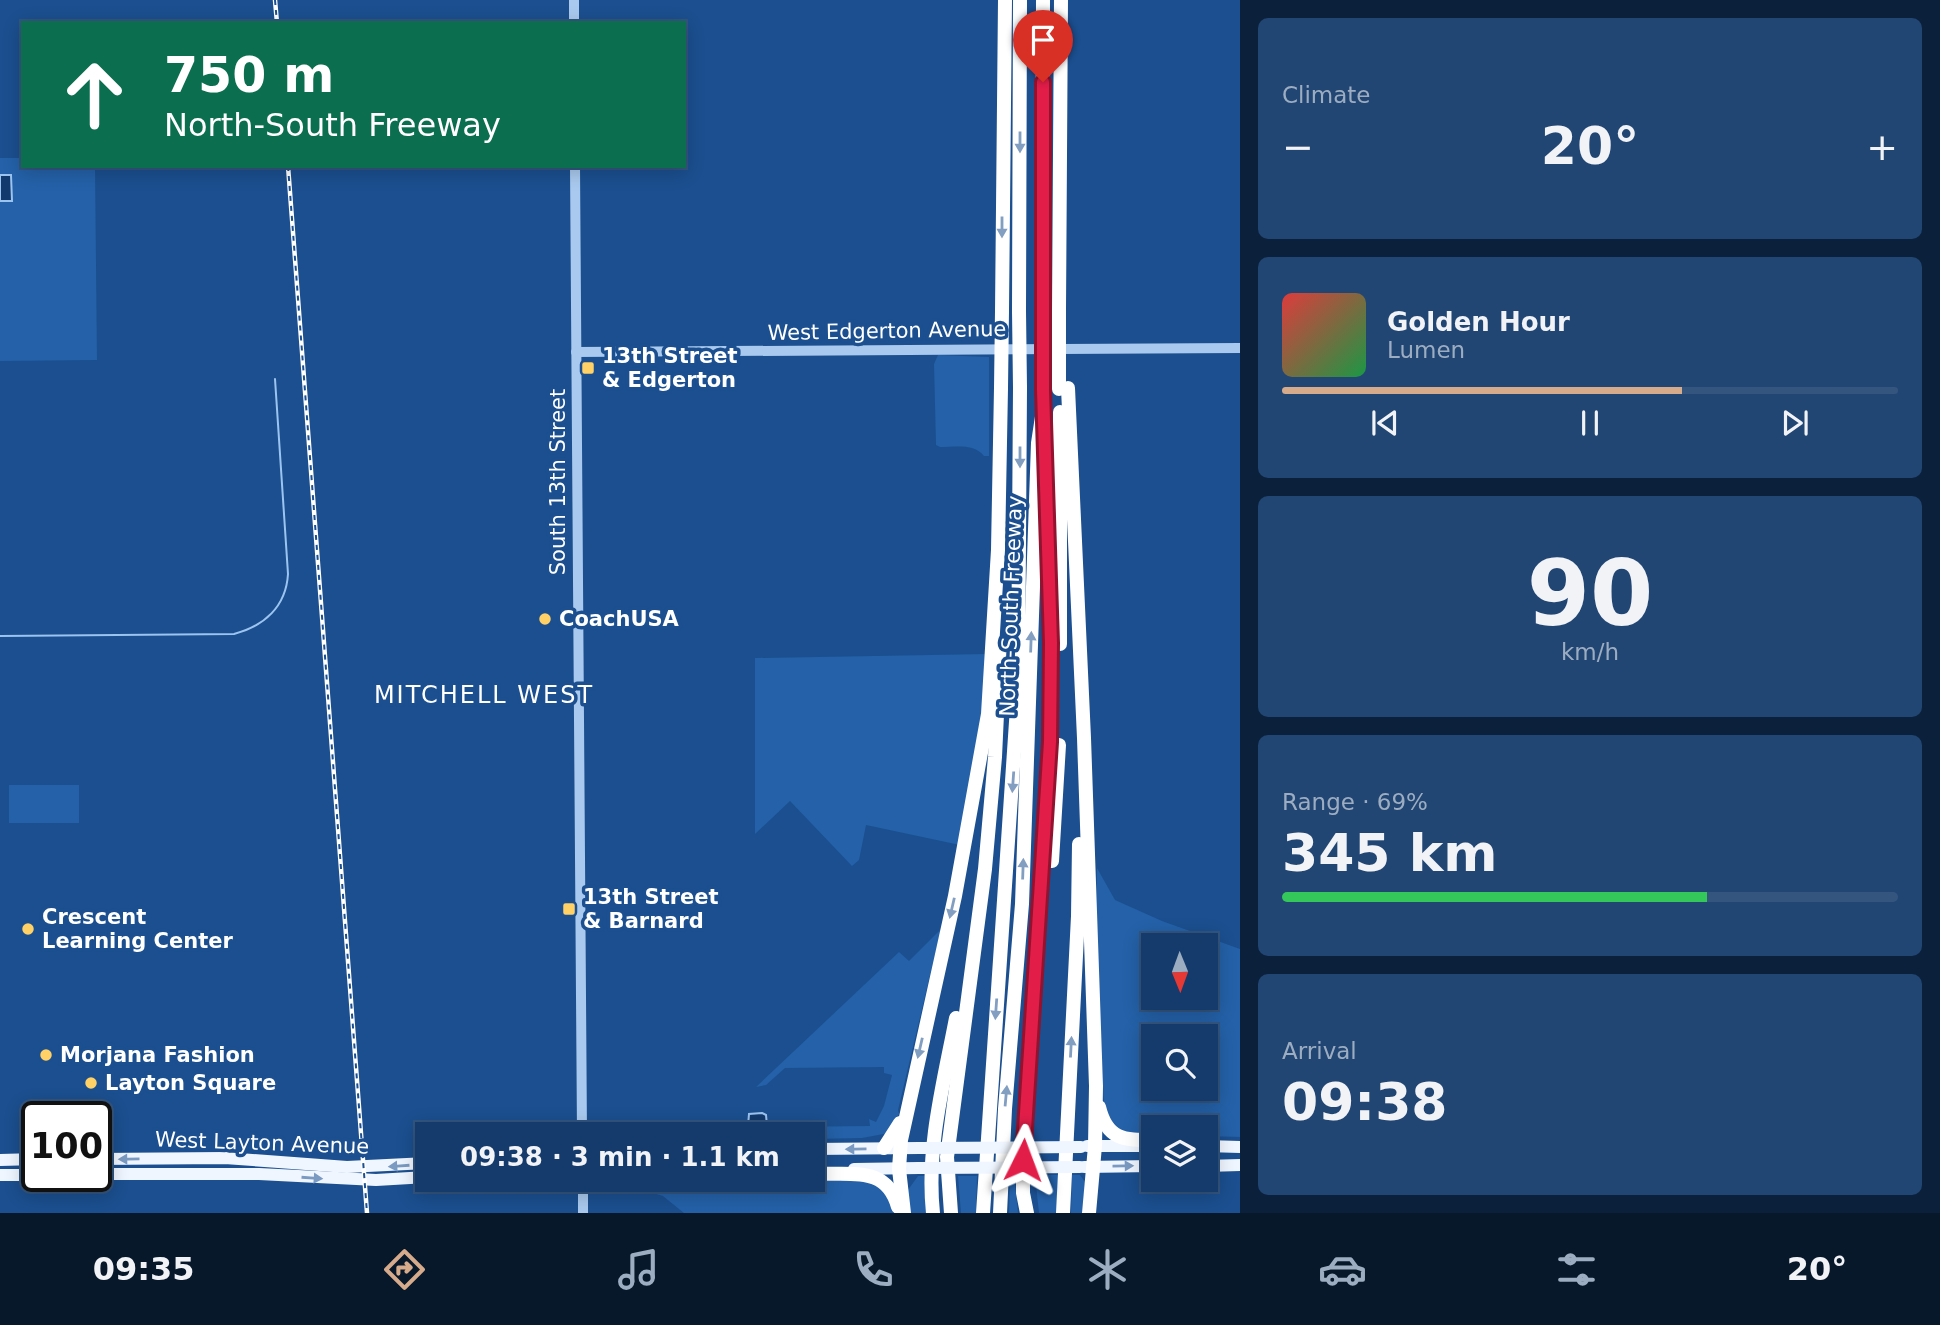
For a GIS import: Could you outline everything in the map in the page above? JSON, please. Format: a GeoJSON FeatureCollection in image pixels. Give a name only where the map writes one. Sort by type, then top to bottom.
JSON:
{"type":"FeatureCollection","features":[{"type":"Feature","properties":{"kind":"highway"},"geometry":{"type":"LineString","coordinates":[[996,0],[1002,110]]}},
{"type":"Feature","properties":{"kind":"highway"},"geometry":{"type":"LineString","coordinates":[[902,1213],[899,1148],[955,896],[988,714],[998,550],[1002,388],[1004,0]]}},
{"type":"Feature","properties":{"kind":"highway","name":"North-South Freeway"},"geometry":{"type":"LineString","coordinates":[[983,1213],[1017,717],[1020,0]]}},
{"type":"Feature","properties":{"kind":"highway","name":"North-South Freeway"},"geometry":{"type":"LineString","coordinates":[[1000,1213],[1005,1109],[1022,904],[1038,443],[1043,410],[1043,0]]}},
{"type":"Feature","properties":{"kind":"highway"},"geometry":{"type":"LineString","coordinates":[[1040,895],[1051,868],[1058,782],[1063,388],[1062,0]]}},
{"type":"Feature","properties":{"kind":"highway"},"geometry":{"type":"LineString","coordinates":[[1063,388],[1084,737],[1096,1086],[1102,1118],[1113,1133],[1128,1140],[1141,1140]]}},
{"type":"Feature","properties":{"kind":"highway"},"geometry":{"type":"LineString","coordinates":[[1027,1213],[1023,1160],[1050,742],[1051,643],[1043,410]]}},
{"type":"Feature","properties":{"kind":"highway"},"geometry":{"type":"LineString","coordinates":[[951,1213],[947,1157],[985,869],[1001,672],[998,550]]}},
{"type":"Feature","properties":{"kind":"highway"},"geometry":{"type":"LineString","coordinates":[[1063,1213],[1078,916],[1077,625]]}},
{"type":"Feature","properties":{"kind":"highway"},"geometry":{"type":"LineString","coordinates":[[933,1213],[932,1161],[935,1136],[985,869]]}},
{"type":"Feature","properties":{"kind":"highway"},"geometry":{"type":"LineString","coordinates":[[1089,1213],[1088,1147],[1096,1086]]}},
{"type":"Feature","properties":{"kind":"highway"},"geometry":{"type":"LineString","coordinates":[[884,1148],[907,1109]]}},
{"type":"Feature","properties":{"kind":"highway"},"geometry":{"type":"LineString","coordinates":[[825,1172],[871,1175],[892,1190],[902,1213]]}},
{"type":"Feature","properties":{"kind":"main road"},"geometry":{"type":"LineString","coordinates":[[825,1149],[1141,1146]]}},
{"type":"Feature","properties":{"kind":"main road"},"geometry":{"type":"LineString","coordinates":[[1218,1146],[1240,1147]]}},
{"type":"Feature","properties":{"kind":"main road","name":"West Layton Avenue"},"geometry":{"type":"LineString","coordinates":[[112,1159],[225,1158],[347,1167],[415,1164]]}},
{"type":"Feature","properties":{"kind":"main road"},"geometry":{"type":"LineString","coordinates":[[0,1160],[21,1159]]}},
{"type":"Feature","properties":{"kind":"main road"},"geometry":{"type":"LineString","coordinates":[[1218,1166],[1240,1165]]}},
{"type":"Feature","properties":{"kind":"main road"},"geometry":{"type":"LineString","coordinates":[[825,1171],[1141,1166]]}},
{"type":"Feature","properties":{"kind":"main road","name":"West Layton Avenue"},"geometry":{"type":"LineString","coordinates":[[112,1174],[251,1173],[376,1180],[415,1178]]}},
{"type":"Feature","properties":{"kind":"main road"},"geometry":{"type":"LineString","coordinates":[[0,1175],[21,1175]]}},
{"type":"Feature","properties":{"kind":"street"},"geometry":{"type":"LineString","coordinates":[[574,0],[574,21]]}},
{"type":"Feature","properties":{"kind":"street","name":"South 13th Street"},"geometry":{"type":"LineString","coordinates":[[575,168],[582,1122]]}},
{"type":"Feature","properties":{"kind":"street","name":"West Edgerton Avenue"},"geometry":{"type":"LineString","coordinates":[[576,352],[1240,348]]}},
{"type":"Feature","properties":{"kind":"street"},"geometry":{"type":"LineString","coordinates":[[583,1192],[583,1213]]}},
{"type":"Feature","properties":{"kind":"shaded area"},"geometry":{"type":"Polygon","coordinates":[[[0,158],[21,158],[21,168],[95,168],[97,360],[0,361],[0,158]]]}},
{"type":"Feature","properties":{"kind":"shaded area"},"geometry":{"type":"Polygon","coordinates":[[[0,175],[11,175],[12,201],[0,201],[0,175]]]}},
{"type":"Feature","properties":{"kind":"shaded area"},"geometry":{"type":"Polygon","coordinates":[[[938,355],[989,357],[989,456],[984,456],[970,447],[936,445],[934,364],[938,355]]]}},
{"type":"Feature","properties":{"kind":"shaded area"},"geometry":{"type":"Polygon","coordinates":[[[987,654],[986,682],[960,845],[866,825],[859,860],[852,866],[790,801],[755,834],[755,658],[987,654]]]}},
{"type":"Feature","properties":{"kind":"shaded area"},"geometry":{"type":"Polygon","coordinates":[[[9,785],[79,785],[79,823],[9,823],[9,785]]]}},
{"type":"Feature","properties":{"kind":"shaded area"},"geometry":{"type":"Polygon","coordinates":[[[1097,868],[1115,900],[1195,933],[1141,933],[1141,1010],[1218,1010],[1218,941],[1240,949],[1240,1137],[1218,1136],[1218,1115],[1141,1115],[1141,1133],[1118,1133],[1104,1107],[1096,924],[1097,868]]]}},
{"type":"Feature","properties":{"kind":"shaded area"},"geometry":{"type":"Polygon","coordinates":[[[941,929],[899,1114],[889,1133],[862,1138],[825,1139],[825,1127],[870,1126],[869,1119],[876,1122],[884,1106],[892,1075],[884,1073],[884,1067],[785,1068],[766,1085],[756,1087],[899,952],[909,961],[941,929]]]}},
{"type":"Feature","properties":{"kind":"shaded area"},"geometry":{"type":"Polygon","coordinates":[[[762,1113],[766,1115],[767,1122],[748,1122],[749,1114],[762,1113]]]}},
{"type":"Feature","properties":{"kind":"shaded area"},"geometry":{"type":"Polygon","coordinates":[[[1010,1175],[1014,1175],[1018,1213],[1009,1213],[1010,1175]]]}},
{"type":"Feature","properties":{"kind":"shaded area"},"geometry":{"type":"Polygon","coordinates":[[[1035,1175],[1060,1175],[1057,1213],[1039,1213],[1035,1175]]]}},
{"type":"Feature","properties":{"kind":"shaded area"},"geometry":{"type":"Polygon","coordinates":[[[1072,1175],[1080,1175],[1085,1182],[1082,1213],[1071,1213],[1072,1175]]]}},
{"type":"Feature","properties":{"kind":"shaded area"},"geometry":{"type":"Polygon","coordinates":[[[918,1176],[926,1176],[928,1213],[910,1213],[908,1190],[918,1176]]]}},
{"type":"Feature","properties":{"kind":"shaded area"},"geometry":{"type":"Polygon","coordinates":[[[958,1176],[977,1176],[976,1213],[961,1213],[958,1176]]]}},
{"type":"Feature","properties":{"kind":"shaded area"},"geometry":{"type":"Polygon","coordinates":[[[825,1181],[877,1181],[890,1199],[894,1213],[684,1213],[663,1196],[650,1192],[825,1192],[825,1181]]]}},
{"type":"Feature","properties":{"kind":"waterway"},"geometry":{"type":"LineString","coordinates":[[0,636],[234,634],[255,626],[272,613],[283,596],[288,574],[275,379]]}},
{"type":"Feature","properties":{"kind":"railway"},"geometry":{"type":"LineString","coordinates":[[275,0],[277,21]]}},
{"type":"Feature","properties":{"kind":"railway"},"geometry":{"type":"LineString","coordinates":[[288,168],[367,1213]]}},
{"type":"Feature","properties":{"kind":"place","name":"13th Street & Edgerton"},"geometry":{"type":"Point","coordinates":[588,368]}},
{"type":"Feature","properties":{"kind":"place","name":"CoachUSA"},"geometry":{"type":"Point","coordinates":[545,619]}},
{"type":"Feature","properties":{"kind":"place","name":"13th Street & Barnard"},"geometry":{"type":"Point","coordinates":[569,909]}},
{"type":"Feature","properties":{"kind":"place","name":"Crescent Learning Center"},"geometry":{"type":"Point","coordinates":[28,929]}},
{"type":"Feature","properties":{"kind":"place","name":"Morjana Fashion"},"geometry":{"type":"Point","coordinates":[46,1055]}},
{"type":"Feature","properties":{"kind":"place","name":"Layton Square"},"geometry":{"type":"Point","coordinates":[91,1083]}},
{"type":"Feature","properties":{"kind":"district","name":"MITCHELL WEST"},"geometry":{"type":"Point","coordinates":[484,695]}},
{"type":"Feature","properties":{"kind":"route"},"geometry":{"type":"LineString","coordinates":[[1023,1160],[1050,742],[1051,643],[1042,311],[1043,82]]}}]}
